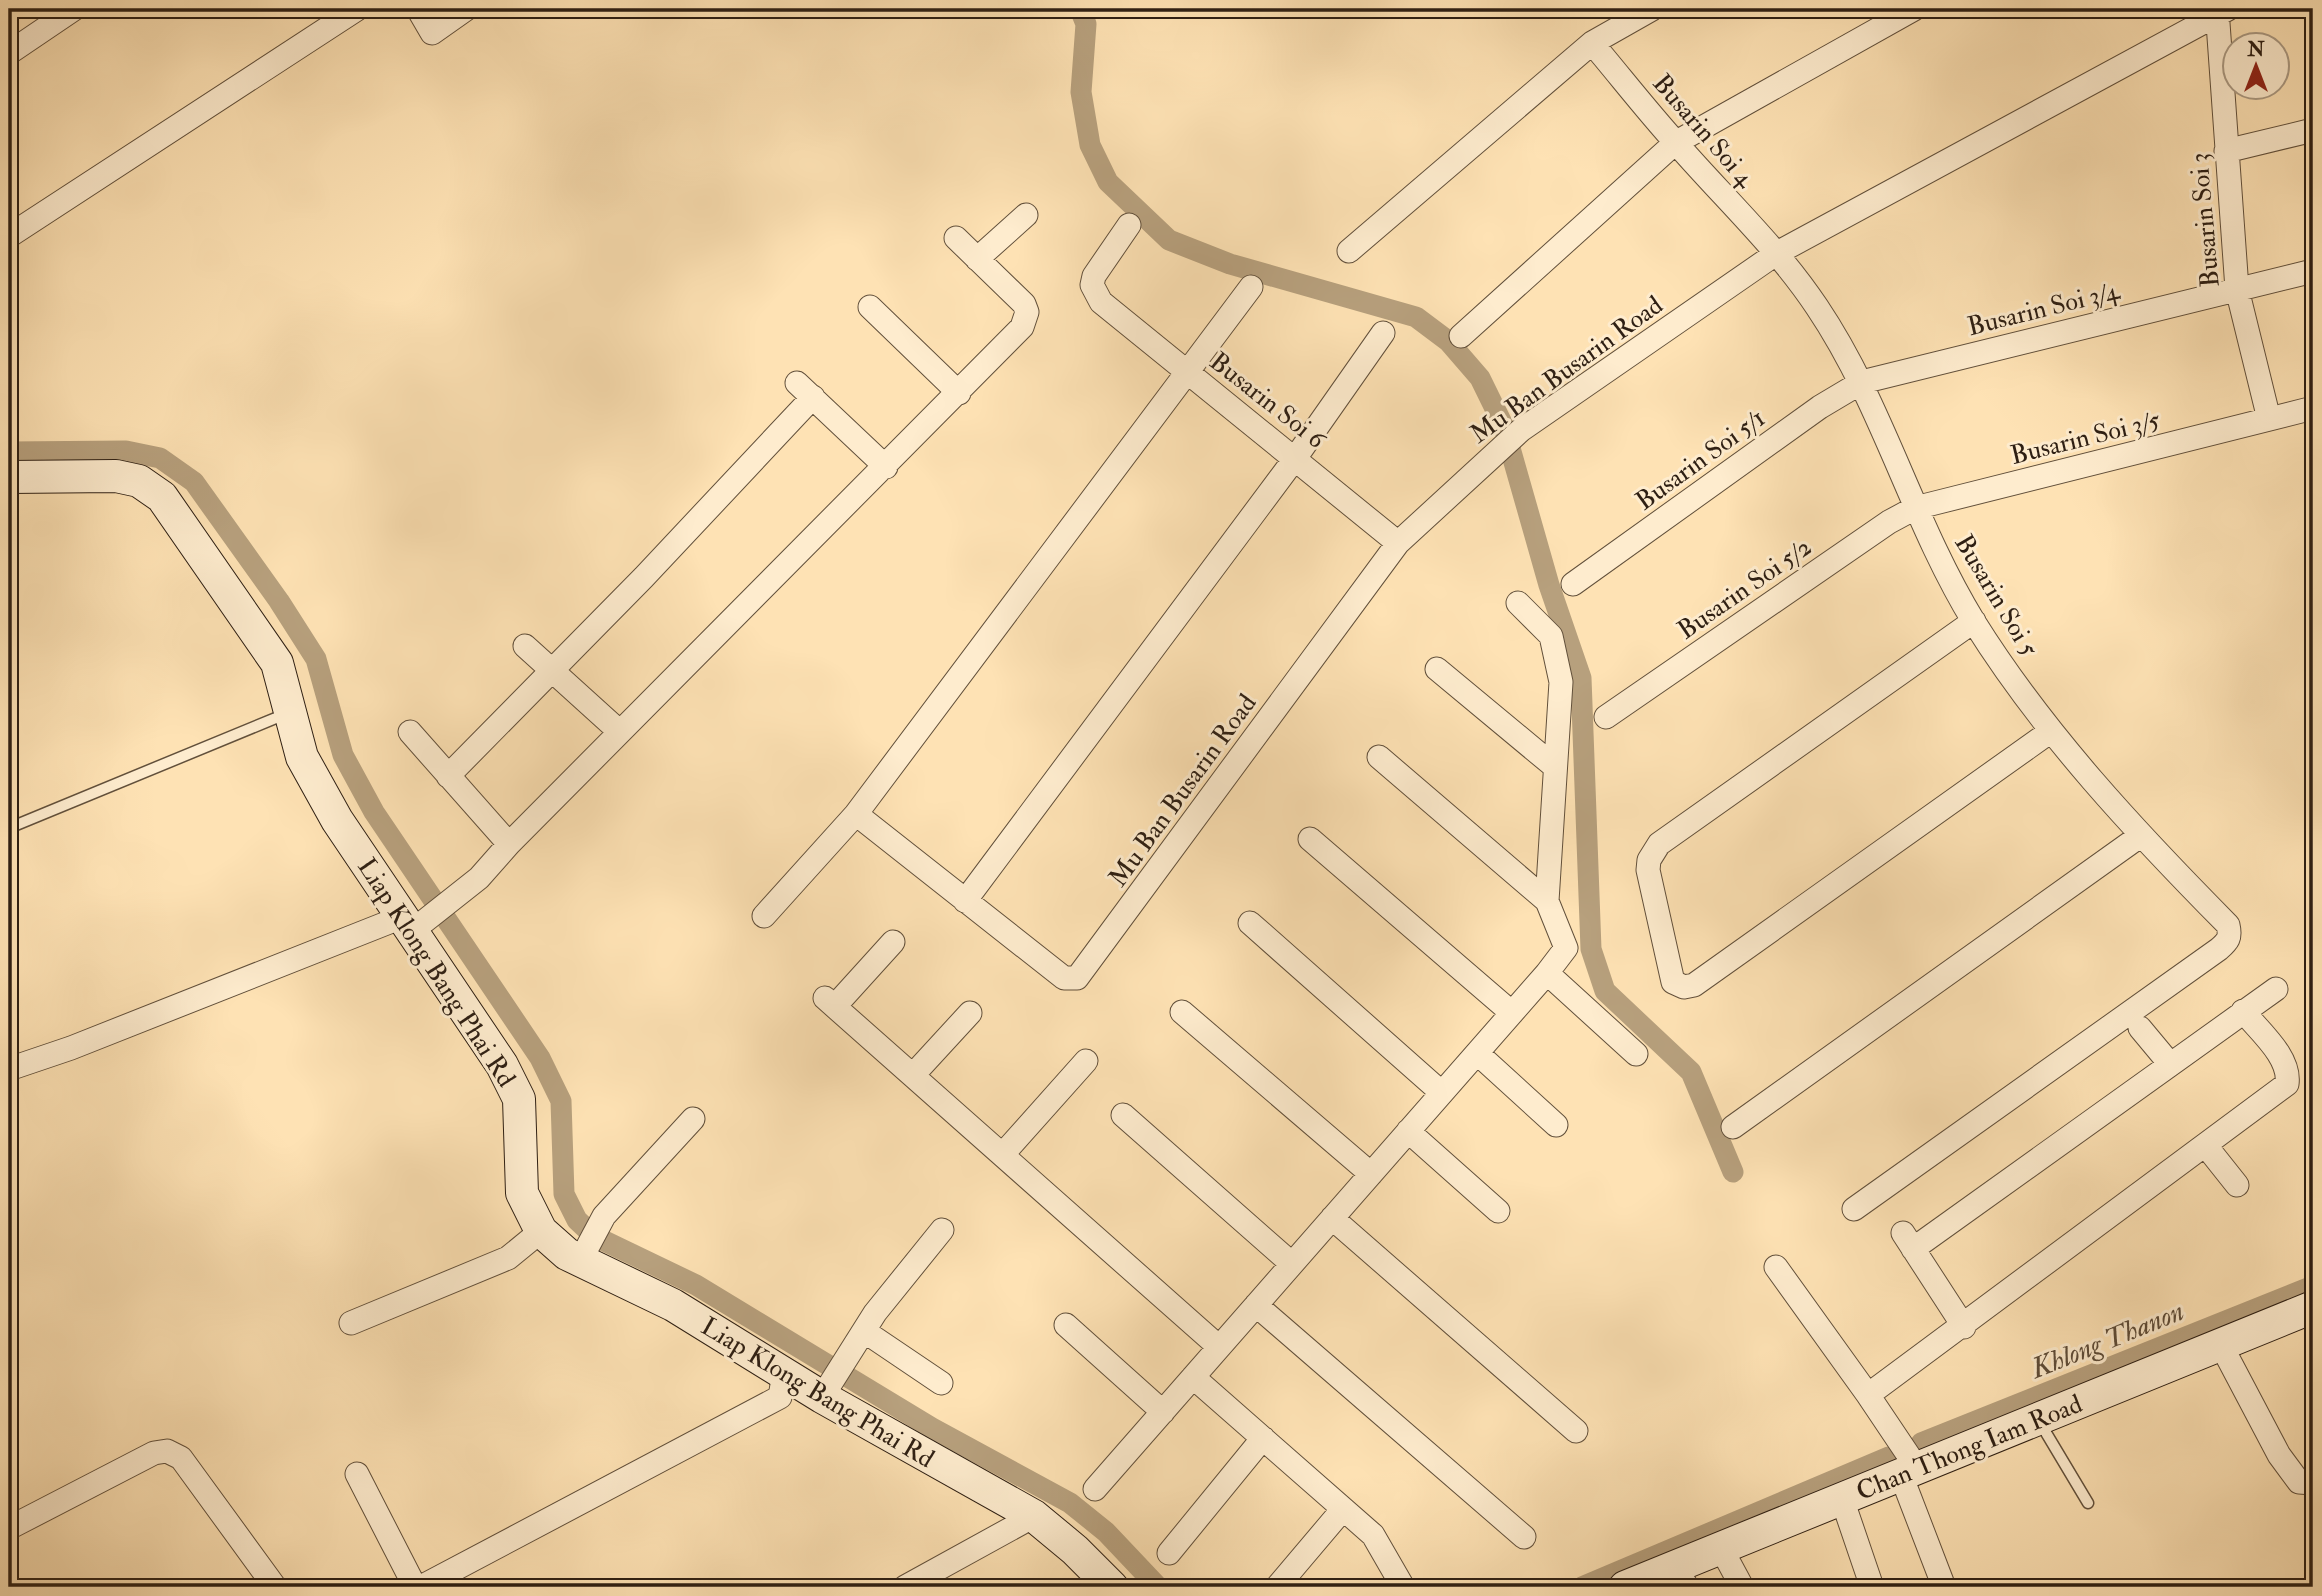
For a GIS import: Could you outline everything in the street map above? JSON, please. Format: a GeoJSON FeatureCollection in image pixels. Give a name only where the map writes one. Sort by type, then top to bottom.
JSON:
{"type":"FeatureCollection","features":[{"type":"Feature","properties":{"kind":"street"},"geometry":{"type":"LineString","coordinates":[[9,53],[74,9]]}},
{"type":"Feature","properties":{"kind":"street"},"geometry":{"type":"LineString","coordinates":[[9,236],[357,9]]}},
{"type":"Feature","properties":{"kind":"street"},"geometry":{"type":"LineString","coordinates":[[418,9],[432,33],[466,9]]}},
{"type":"Feature","properties":{"kind":"street"},"geometry":{"type":"LineString","coordinates":[[1349,251],[1592,43],[1652,9]]}},
{"type":"Feature","properties":{"kind":"street"},"geometry":{"type":"LineString","coordinates":[[1461,336],[1675,142],[1914,9]]}},
{"type":"Feature","properties":{"kind":"street","name":"Busarin Soi 3"},"geometry":{"type":"LineString","coordinates":[[2221,10],[2226,151],[2237,289],[2269,419]]}},
{"type":"Feature","properties":{"kind":"street","name":"Mu Ban Busarin Road"},"geometry":{"type":"LineString","coordinates":[[965,901],[1064,978],[1071,979],[1081,974],[1398,543],[1521,430],[1777,253],[2221,10]]}},
{"type":"Feature","properties":{"kind":"street","name":"Busarin Soi 4"},"geometry":{"type":"LineString","coordinates":[[1592,43],[1675,142],[1777,253]]}},
{"type":"Feature","properties":{"kind":"street"},"geometry":{"type":"LineString","coordinates":[[2226,151],[2313,130]]}},
{"type":"Feature","properties":{"kind":"street"},"geometry":{"type":"LineString","coordinates":[[977,259],[1026,215]]}},
{"type":"Feature","properties":{"kind":"street","name":"Busarin Soi 6"},"geometry":{"type":"LineString","coordinates":[[1129,225],[1094,276],[1092,285],[1101,302],[1296,457],[1398,543]]}},
{"type":"Feature","properties":{"kind":"street"},"geometry":{"type":"LineString","coordinates":[[9,1069],[414,923],[461,894],[1022,327],[1027,312],[1024,304],[956,238]]}},
{"type":"Feature","properties":{"kind":"street","name":"Busarin Soi 5"},"geometry":{"type":"LineString","coordinates":[[1777,253],[1817,306],[1862,382],[1915,508],[1974,621],[2051,731],[2140,836],[2228,925],[2230,937],[2219,948],[1854,1209]]}},
{"type":"Feature","properties":{"kind":"street","name":"Busarin Soi 3/4"},"geometry":{"type":"LineString","coordinates":[[1862,382],[2313,271]]}},
{"type":"Feature","properties":{"kind":"street"},"geometry":{"type":"LineString","coordinates":[[764,916],[856,814],[1251,287]]}},
{"type":"Feature","properties":{"kind":"street"},"geometry":{"type":"LineString","coordinates":[[870,307],[959,393]]}},
{"type":"Feature","properties":{"kind":"street"},"geometry":{"type":"LineString","coordinates":[[856,814],[965,901],[1296,457],[1383,332]]}},
{"type":"Feature","properties":{"kind":"street","name":"Busarin Soi 5/1"},"geometry":{"type":"LineString","coordinates":[[1573,584],[1820,407],[1862,382]]}},
{"type":"Feature","properties":{"kind":"street"},"geometry":{"type":"LineString","coordinates":[[448,776],[552,671],[805,390],[886,467]]}},
{"type":"Feature","properties":{"kind":"street","name":"Busarin Soi 3/5"},"geometry":{"type":"LineString","coordinates":[[1915,508],[2313,408]]}},
{"type":"Feature","properties":{"kind":"street","name":"Liap Klong Bang Phai Rd"},"geometry":{"type":"LineString","coordinates":[[9,477],[116,476],[139,481],[162,497],[277,663],[302,757],[337,820],[414,923],[502,1065],[519,1099],[522,1194],[541,1231],[567,1254],[588,1245],[673,1305],[784,1373],[828,1389],[1034,1516],[1097,1583]]}},
{"type":"Feature","properties":{"kind":"street","name":"Busarin Soi 5/2"},"geometry":{"type":"LineString","coordinates":[[1606,717],[1889,522],[1915,508]]}},
{"type":"Feature","properties":{"kind":"street"},"geometry":{"type":"LineString","coordinates":[[1095,1489],[1566,948],[1547,901],[1561,682],[1550,636],[1518,603]]}},
{"type":"Feature","properties":{"kind":"street"},"geometry":{"type":"LineString","coordinates":[[1974,621],[1659,844],[1648,870],[1673,982],[1684,988],[1694,985],[2051,731]]}},
{"type":"Feature","properties":{"kind":"street"},"geometry":{"type":"LineString","coordinates":[[525,646],[620,732]]}},
{"type":"Feature","properties":{"kind":"street"},"geometry":{"type":"LineString","coordinates":[[1437,669],[1555,767]]}},
{"type":"Feature","properties":{"kind":"street"},"geometry":{"type":"LineString","coordinates":[[410,732],[509,844]]}},
{"type":"Feature","properties":{"kind":"street"},"geometry":{"type":"LineString","coordinates":[[1379,757],[1547,901]]}},
{"type":"Feature","properties":{"kind":"street"},"geometry":{"type":"LineString","coordinates":[[1732,1127],[2140,836]]}},
{"type":"Feature","properties":{"kind":"street"},"geometry":{"type":"LineString","coordinates":[[1310,839],[1512,1013]]}},
{"type":"Feature","properties":{"kind":"street"},"geometry":{"type":"LineString","coordinates":[[1250,923],[1442,1093]]}},
{"type":"Feature","properties":{"kind":"street"},"geometry":{"type":"LineString","coordinates":[[893,942],[830,1002],[1219,1347]]}},
{"type":"Feature","properties":{"kind":"street"},"geometry":{"type":"LineString","coordinates":[[1547,973],[1636,1054]]}},
{"type":"Feature","properties":{"kind":"street"},"geometry":{"type":"LineString","coordinates":[[1964,1327],[1908,1241],[2276,989]]}},
{"type":"Feature","properties":{"kind":"street"},"geometry":{"type":"LineString","coordinates":[[1868,1395],[1964,1327],[2287,1084],[2289,1075],[2283,1061],[2243,1011]]}},
{"type":"Feature","properties":{"kind":"street"},"geometry":{"type":"LineString","coordinates":[[1182,1012],[1371,1174]]}},
{"type":"Feature","properties":{"kind":"street"},"geometry":{"type":"LineString","coordinates":[[913,1074],[970,1013]]}},
{"type":"Feature","properties":{"kind":"street"},"geometry":{"type":"LineString","coordinates":[[2140,1028],[2170,1064]]}},
{"type":"Feature","properties":{"kind":"street"},"geometry":{"type":"LineString","coordinates":[[1477,1053],[1556,1125]]}},
{"type":"Feature","properties":{"kind":"street"},"geometry":{"type":"LineString","coordinates":[[1003,1154],[1086,1061]]}},
{"type":"Feature","properties":{"kind":"street"},"geometry":{"type":"LineString","coordinates":[[1123,1115],[1292,1264]]}},
{"type":"Feature","properties":{"kind":"street"},"geometry":{"type":"LineString","coordinates":[[588,1245],[631,1185],[693,1119]]}},
{"type":"Feature","properties":{"kind":"street"},"geometry":{"type":"LineString","coordinates":[[1408,1132],[1498,1212]]}},
{"type":"Feature","properties":{"kind":"street"},"geometry":{"type":"LineString","coordinates":[[2206,1146],[2237,1185]]}},
{"type":"Feature","properties":{"kind":"street"},"geometry":{"type":"LineString","coordinates":[[1332,1218],[1576,1431]]}},
{"type":"Feature","properties":{"kind":"street"},"geometry":{"type":"LineString","coordinates":[[828,1389],[864,1331],[942,1230]]}},
{"type":"Feature","properties":{"kind":"street"},"geometry":{"type":"LineString","coordinates":[[351,1323],[508,1258],[541,1231]]}},
{"type":"Feature","properties":{"kind":"street"},"geometry":{"type":"LineString","coordinates":[[1776,1267],[1890,1427],[1907,1463],[1944,1587]]}},
{"type":"Feature","properties":{"kind":"street"},"geometry":{"type":"LineString","coordinates":[[1256,1305],[1524,1537]]}},
{"type":"Feature","properties":{"kind":"street","name":"Chan Thong Iam Road"},"geometry":{"type":"LineString","coordinates":[[1625,1587],[1681,1577],[1721,1548],[1842,1499],[1907,1463],[2038,1419],[2313,1307]]}},
{"type":"Feature","properties":{"kind":"street"},"geometry":{"type":"LineString","coordinates":[[1066,1325],[1163,1412]]}},
{"type":"Feature","properties":{"kind":"street"},"geometry":{"type":"LineString","coordinates":[[864,1331],[940,1382]]}},
{"type":"Feature","properties":{"kind":"street"},"geometry":{"type":"LineString","coordinates":[[2221,1345],[2279,1455],[2299,1482],[2313,1483]]}},
{"type":"Feature","properties":{"kind":"street"},"geometry":{"type":"LineString","coordinates":[[421,1587],[780,1397],[784,1373]]}},
{"type":"Feature","properties":{"kind":"street"},"geometry":{"type":"LineString","coordinates":[[1193,1377],[1373,1535],[1403,1587]]}},
{"type":"Feature","properties":{"kind":"street"},"geometry":{"type":"LineString","coordinates":[[1169,1553],[1263,1438]]}},
{"type":"Feature","properties":{"kind":"street"},"geometry":{"type":"LineString","coordinates":[[11,1521],[154,1453],[167,1451],[181,1458],[275,1587]]}},
{"type":"Feature","properties":{"kind":"street"},"geometry":{"type":"LineString","coordinates":[[357,1474],[415,1587]]}},
{"type":"Feature","properties":{"kind":"street"},"geometry":{"type":"LineString","coordinates":[[1842,1499],[1871,1587]]}},
{"type":"Feature","properties":{"kind":"street"},"geometry":{"type":"LineString","coordinates":[[1277,1587],[1343,1509]]}},
{"type":"Feature","properties":{"kind":"street"},"geometry":{"type":"LineString","coordinates":[[905,1587],[1034,1516]]}},
{"type":"Feature","properties":{"kind":"street"},"geometry":{"type":"LineString","coordinates":[[1721,1548],[1742,1587]]}},
{"type":"Feature","properties":{"kind":"lane"},"geometry":{"type":"LineString","coordinates":[[9,828],[290,712]]}},
{"type":"Feature","properties":{"kind":"lane"},"geometry":{"type":"LineString","coordinates":[[2038,1419],[2088,1503]]}},
{"type":"Feature","properties":{"kind":"waterway"},"geometry":{"type":"LineString","coordinates":[[1080,9],[1086,24],[1081,92],[1090,145],[1108,182],[1169,240],[1230,264],[1416,317],[1448,341],[1480,378],[1504,427],[1549,585],[1581,678],[1591,949],[1605,991],[1691,1072],[1733,1172]]}},
{"type":"Feature","properties":{"kind":"waterway"},"geometry":{"type":"LineString","coordinates":[[9,452],[126,451],[160,458],[194,482],[279,601],[316,659],[343,755],[374,812],[540,1058],[561,1101],[564,1194],[577,1220],[594,1236],[696,1285],[932,1428],[1070,1503],[1106,1532],[1158,1587]]}},
{"type":"Feature","properties":{"kind":"waterway","name":"Khlong Thanon"},"geometry":{"type":"LineString","coordinates":[[1921,1443],[2313,1286]]}},
{"type":"Feature","properties":{"kind":"waterway","name":"Khlong Thanon"},"geometry":{"type":"LineString","coordinates":[[1582,1587],[1889,1457]]}}]}
